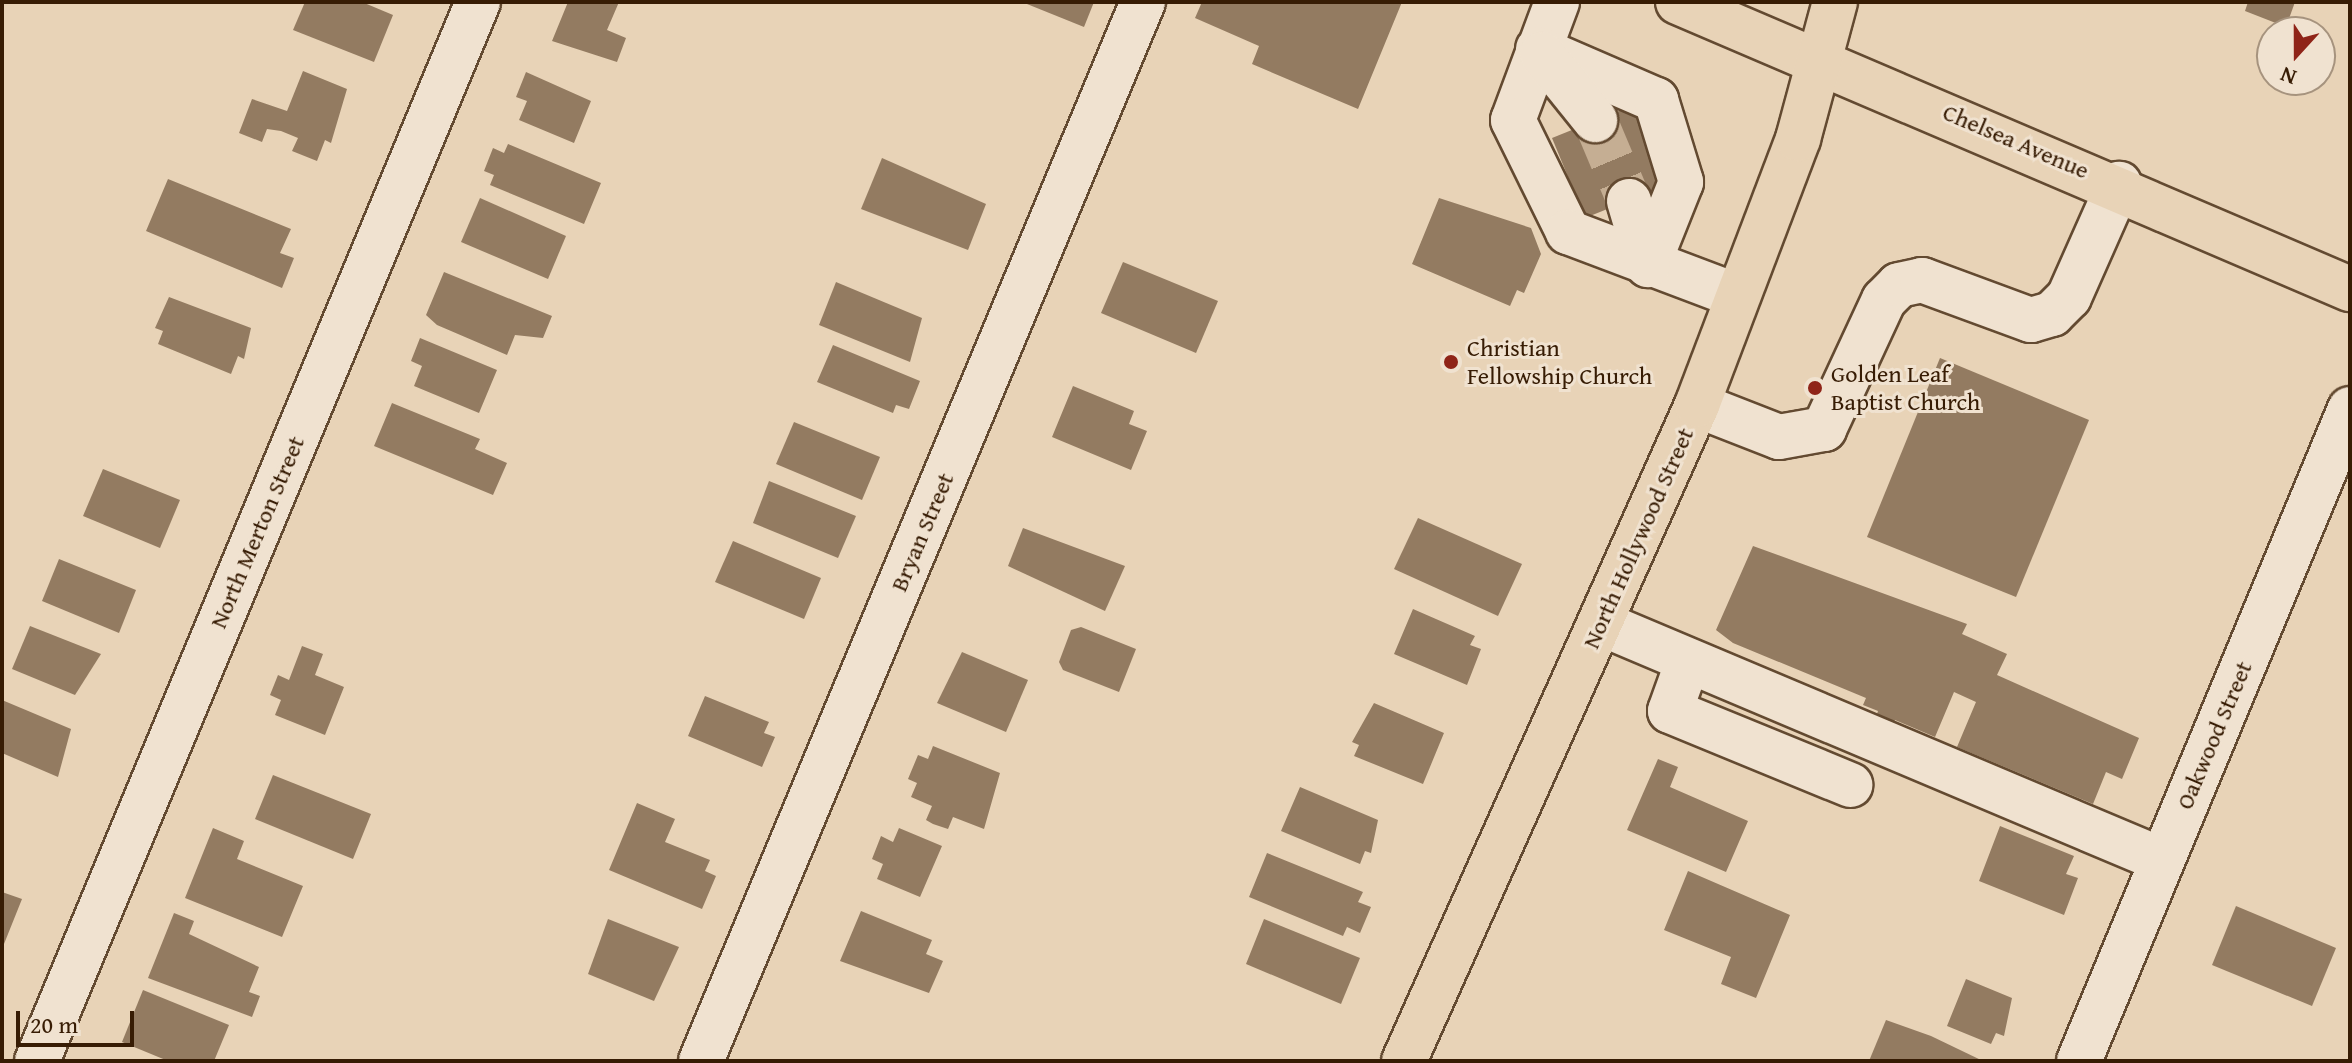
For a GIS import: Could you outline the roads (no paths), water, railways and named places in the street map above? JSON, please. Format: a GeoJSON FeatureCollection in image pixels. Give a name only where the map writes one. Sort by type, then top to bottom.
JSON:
{"type":"FeatureCollection","features":[{"type":"Feature","properties":{"kind":"main road","name":"Chelsea Avenue"},"geometry":{"type":"LineString","coordinates":[[1678,2],[2119,184],[2350,289]]}},
{"type":"Feature","properties":{"kind":"main road","name":"North Hollywood Street"},"geometry":{"type":"LineString","coordinates":[[1404,1061],[1697,405],[1825,61],[1835,2]]}},
{"type":"Feature","properties":{"kind":"street","name":"North Merton Street"},"geometry":{"type":"LineString","coordinates":[[37,1061],[478,2]]}},
{"type":"Feature","properties":{"kind":"street","name":"Bryan Street"},"geometry":{"type":"LineString","coordinates":[[701,1061],[1143,2]]}},
{"type":"Feature","properties":{"kind":"street"},"geometry":{"type":"LineString","coordinates":[[1557,2],[1513,120],[1568,232],[1648,265],[1737,296]]}},
{"type":"Feature","properties":{"kind":"street"},"geometry":{"type":"LineString","coordinates":[[1538,49],[1595,120]]}},
{"type":"Feature","properties":{"kind":"street"},"geometry":{"type":"LineString","coordinates":[[1538,49],[1656,100],[1681,182],[1648,265]]}},
{"type":"Feature","properties":{"kind":"street"},"geometry":{"type":"LineString","coordinates":[[1697,405],[1779,437],[1824,429],[1884,300],[1899,285],[1922,280],[2031,320],[2052,314],[2069,297],[2119,184]]}},
{"type":"Feature","properties":{"kind":"street"},"geometry":{"type":"LineString","coordinates":[[1629,201],[1648,265]]}},
{"type":"Feature","properties":{"kind":"street","name":"Oakwood Street"},"geometry":{"type":"LineString","coordinates":[[2079,1061],[2350,409]]}},
{"type":"Feature","properties":{"kind":"street"},"geometry":{"type":"LineString","coordinates":[[1600,623],[2162,860]]}},
{"type":"Feature","properties":{"kind":"street"},"geometry":{"type":"LineString","coordinates":[[1688,661],[1670,711],[1850,785]]}},
{"type":"Feature","properties":{"kind":"tunnel"},"geometry":{"type":"LineString","coordinates":[[1595,120],[1629,201]]}},
{"type":"Feature","properties":{"kind":"place","name":"Christian Fellowship Church"},"geometry":{"type":"Point","coordinates":[1451,362]}},
{"type":"Feature","properties":{"kind":"place","name":"Golden Leaf Baptist Church"},"geometry":{"type":"Point","coordinates":[1815,388]}}]}
